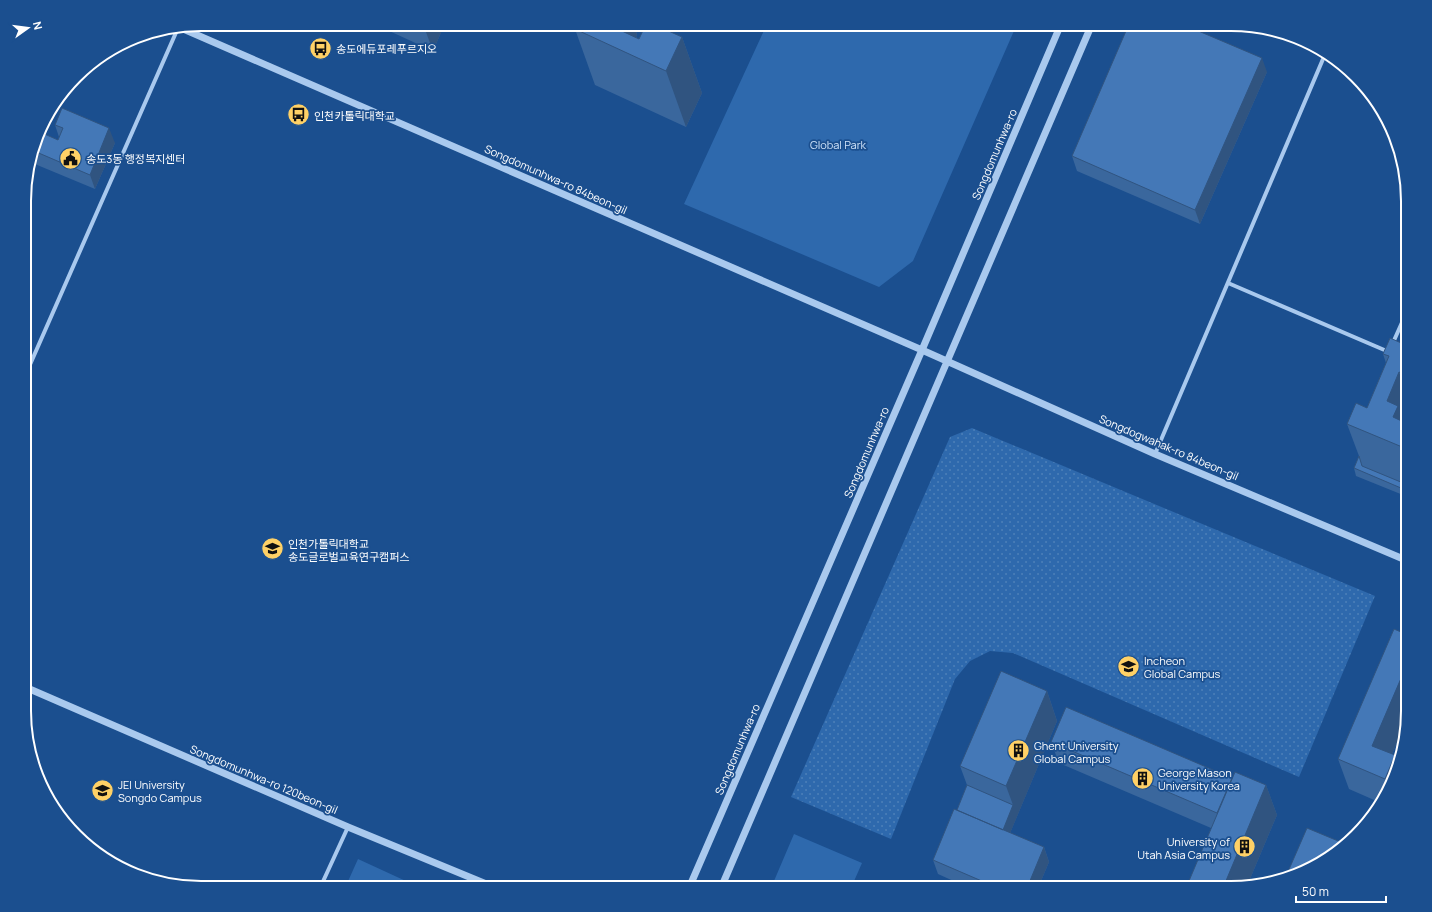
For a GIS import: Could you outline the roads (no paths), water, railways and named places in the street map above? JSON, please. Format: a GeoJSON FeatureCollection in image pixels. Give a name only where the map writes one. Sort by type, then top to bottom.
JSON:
{"type":"FeatureCollection","features":[{"type":"Feature","properties":{"kind":"street","name":"Songdomunhwa-ro 84beon-gil"},"geometry":{"type":"LineString","coordinates":[[187,31],[922,350]]}},
{"type":"Feature","properties":{"kind":"street","name":"Songdomunhwa-ro"},"geometry":{"type":"LineString","coordinates":[[692,881],[1059,31]]}},
{"type":"Feature","properties":{"kind":"street"},"geometry":{"type":"LineString","coordinates":[[724,881],[1089,31]]}},
{"type":"Feature","properties":{"kind":"street"},"geometry":{"type":"LineString","coordinates":[[31,365],[178,32]]}},
{"type":"Feature","properties":{"kind":"street"},"geometry":{"type":"LineString","coordinates":[[1155,454],[1323,59]]}},
{"type":"Feature","properties":{"kind":"street"},"geometry":{"type":"LineString","coordinates":[[1228,283],[1396,355]]}},
{"type":"Feature","properties":{"kind":"street"},"geometry":{"type":"LineString","coordinates":[[1389,352],[1401,325]]}},
{"type":"Feature","properties":{"kind":"street","name":"Songdogwahak-ro 84beon-gil"},"geometry":{"type":"LineString","coordinates":[[922,350],[1155,454],[1401,558]]}},
{"type":"Feature","properties":{"kind":"street","name":"Songdomunhwa-ro 120beon-gil"},"geometry":{"type":"LineString","coordinates":[[31,689],[348,827],[479,881]]}},
{"type":"Feature","properties":{"kind":"street"},"geometry":{"type":"LineString","coordinates":[[323,881],[348,827]]}},
{"type":"Feature","properties":{"kind":"place","name":"송도에듀포레푸르지오"},"geometry":{"type":"Point","coordinates":[321,48]}},
{"type":"Feature","properties":{"kind":"place","name":"인천카톨릭대학교"},"geometry":{"type":"Point","coordinates":[298,115]}},
{"type":"Feature","properties":{"kind":"place","name":"송도3동 행정복지센터"},"geometry":{"type":"Point","coordinates":[70,158]}},
{"type":"Feature","properties":{"kind":"place","name":"인천가톨릭대학교 송도글로벌교육연구캠퍼스"},"geometry":{"type":"Point","coordinates":[272,549]}},
{"type":"Feature","properties":{"kind":"place","name":"Incheon Global Campus"},"geometry":{"type":"Point","coordinates":[1128,666]}},
{"type":"Feature","properties":{"kind":"place","name":"Ghent University Global Campus"},"geometry":{"type":"Point","coordinates":[1018,751]}},
{"type":"Feature","properties":{"kind":"place","name":"George Mason University Korea"},"geometry":{"type":"Point","coordinates":[1142,778]}},
{"type":"Feature","properties":{"kind":"place","name":"JEI University Songdo Campus"},"geometry":{"type":"Point","coordinates":[102,790]}},
{"type":"Feature","properties":{"kind":"place","name":"University of Utah Asia Campus"},"geometry":{"type":"Point","coordinates":[1245,847]}},
{"type":"Feature","properties":{"kind":"park label","name":"Global Park"},"geometry":{"type":"Point","coordinates":[838,144]}}]}
